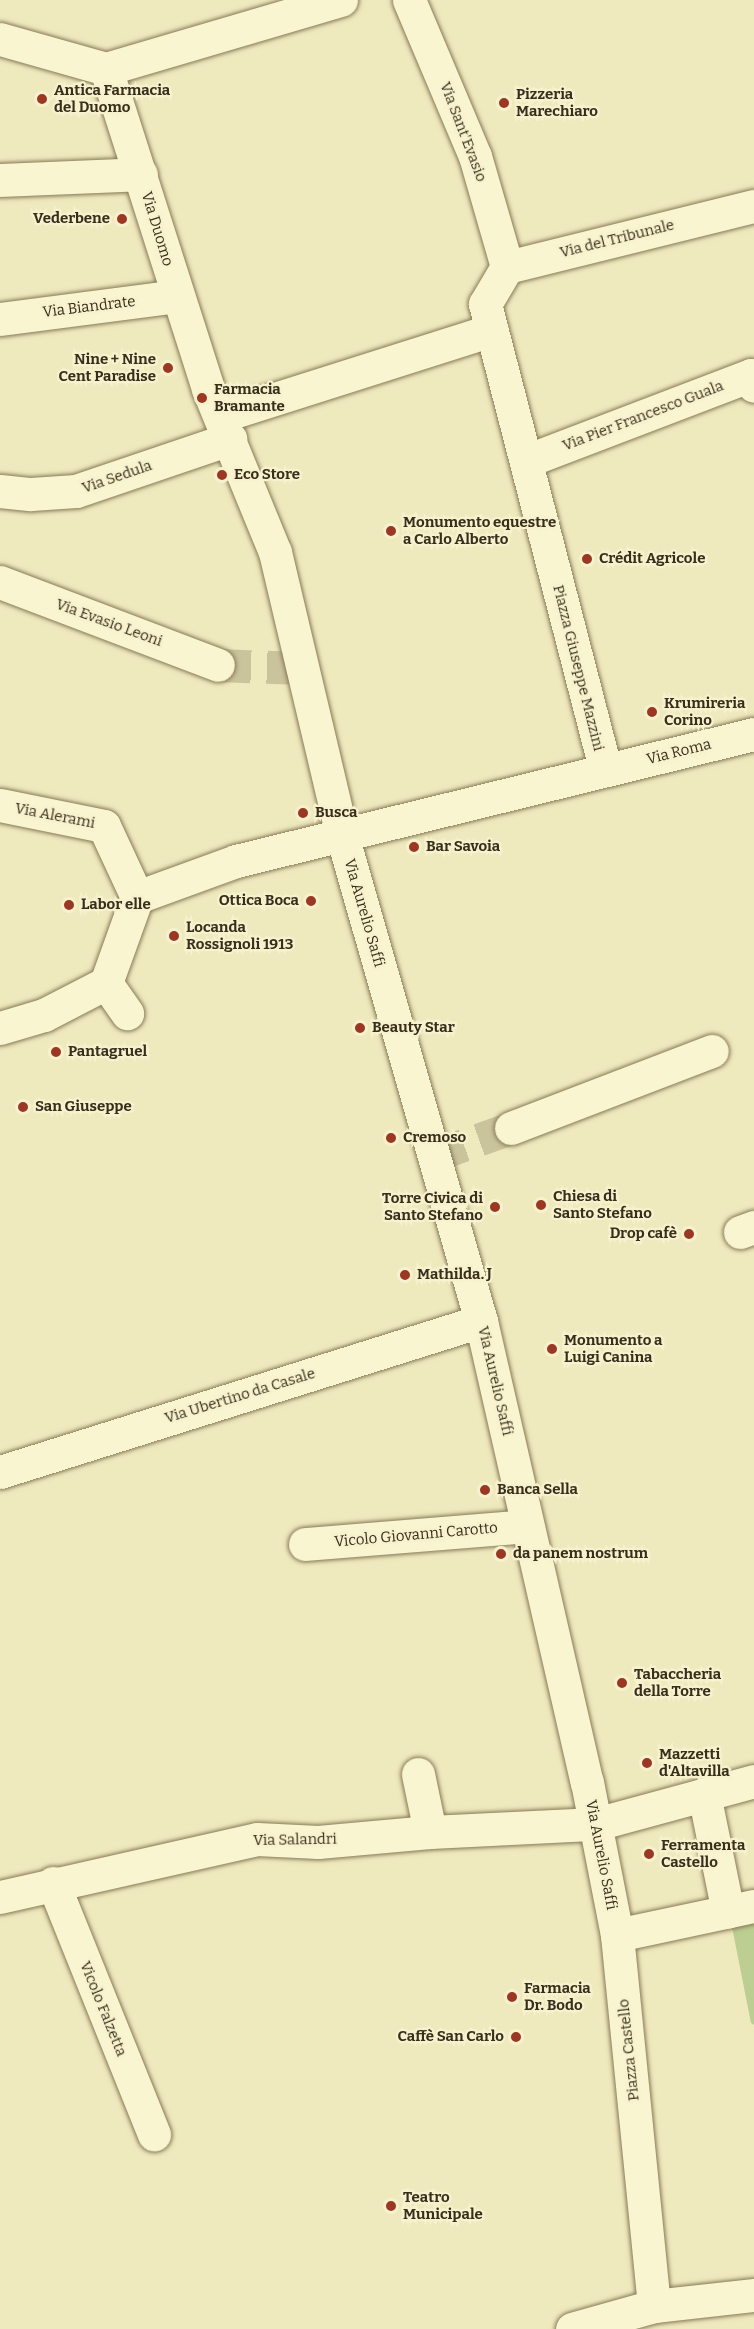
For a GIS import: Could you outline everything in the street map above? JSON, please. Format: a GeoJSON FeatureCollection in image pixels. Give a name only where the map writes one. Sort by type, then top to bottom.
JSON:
{"type":"FeatureCollection","features":[{"type":"Feature","properties":{"kind":"street"},"geometry":{"type":"LineString","coordinates":[[0,39],[106,69],[341,0]]}},
{"type":"Feature","properties":{"kind":"street","name":"Via Sant'Evasio"},"geometry":{"type":"LineString","coordinates":[[410,0],[475,156],[507,267]]}},
{"type":"Feature","properties":{"kind":"street","name":"Via Duomo"},"geometry":{"type":"LineString","coordinates":[[106,69],[178,296],[220,415]]}},
{"type":"Feature","properties":{"kind":"street"},"geometry":{"type":"LineString","coordinates":[[0,180],[141,174]]}},
{"type":"Feature","properties":{"kind":"street","name":"Via del Tribunale"},"geometry":{"type":"LineString","coordinates":[[507,267],[741,209]]}},
{"type":"Feature","properties":{"kind":"street","name":"Piazza Giuseppe Mazzini"},"geometry":{"type":"LineString","coordinates":[[137,897],[236,861],[605,769],[485,304],[507,267]]}},
{"type":"Feature","properties":{"kind":"street","name":"Via Biandrate"},"geometry":{"type":"LineString","coordinates":[[0,319],[178,296]]}},
{"type":"Feature","properties":{"kind":"street"},"geometry":{"type":"LineString","coordinates":[[342,835],[275,552],[220,415],[492,330]]}},
{"type":"Feature","properties":{"kind":"street","name":"Via Pier Francesco Guala"},"geometry":{"type":"LineString","coordinates":[[526,461],[751,375],[754,386]]}},
{"type":"Feature","properties":{"kind":"street","name":"Via Sedula"},"geometry":{"type":"LineString","coordinates":[[0,491],[31,494],[76,491],[220,415]]}},
{"type":"Feature","properties":{"kind":"street","name":"Via Evasio Leoni"},"geometry":{"type":"LineString","coordinates":[[0,582],[218,665]]}},
{"type":"Feature","properties":{"kind":"street","name":"Via Roma"},"geometry":{"type":"LineString","coordinates":[[605,769],[754,734]]}},
{"type":"Feature","properties":{"kind":"street","name":"Via Alerami"},"geometry":{"type":"LineString","coordinates":[[0,805],[104,826],[137,897]]}},
{"type":"Feature","properties":{"kind":"street","name":"Via Aurelio Saffi"},"geometry":{"type":"LineString","coordinates":[[342,835],[481,1321],[596,1824],[617,1935]]}},
{"type":"Feature","properties":{"kind":"street"},"geometry":{"type":"LineString","coordinates":[[0,1028],[44,1016],[106,983],[137,897]]}},
{"type":"Feature","properties":{"kind":"street"},"geometry":{"type":"LineString","coordinates":[[106,983],[127,1013]]}},
{"type":"Feature","properties":{"kind":"street"},"geometry":{"type":"LineString","coordinates":[[511,1128],[712,1051]]}},
{"type":"Feature","properties":{"kind":"street","name":"Via Ubertino da Casale"},"geometry":{"type":"LineString","coordinates":[[0,1472],[481,1321]]}},
{"type":"Feature","properties":{"kind":"street","name":"Vicolo Giovanni Carotto"},"geometry":{"type":"LineString","coordinates":[[304,1544],[527,1526]]}},
{"type":"Feature","properties":{"kind":"street"},"geometry":{"type":"LineString","coordinates":[[418,1774],[430,1832]]}},
{"type":"Feature","properties":{"kind":"street","name":"Via Salandri"},"geometry":{"type":"LineString","coordinates":[[0,1897],[53,1883],[257,1839],[318,1842],[430,1832],[596,1824],[754,1780]]}},
{"type":"Feature","properties":{"kind":"street"},"geometry":{"type":"LineString","coordinates":[[617,1935],[741,1909],[704,1794]]}},
{"type":"Feature","properties":{"kind":"street","name":"Vicolo Falzetta"},"geometry":{"type":"LineString","coordinates":[[53,1883],[154,2134]]}},
{"type":"Feature","properties":{"kind":"street","name":"Piazza Castello"},"geometry":{"type":"LineString","coordinates":[[617,1935],[648,2318]]}},
{"type":"Feature","properties":{"kind":"street"},"geometry":{"type":"LineString","coordinates":[[572,2329],[648,2318],[754,2295]]}},
{"type":"Feature","properties":{"kind":"green space"},"geometry":{"type":"Polygon","coordinates":[[[754,1921],[754,2025],[751,2023],[732,1927],[754,1921]]]}},
{"type":"Feature","properties":{"kind":"tunnel"},"geometry":{"type":"LineString","coordinates":[[218,665],[301,668]]}},
{"type":"Feature","properties":{"kind":"tunnel"},"geometry":{"type":"LineString","coordinates":[[433,1156],[511,1128]]}},
{"type":"Feature","properties":{"kind":"place","name":"Antica Farmacia del Duomo"},"geometry":{"type":"Point","coordinates":[42,99]}},
{"type":"Feature","properties":{"kind":"place","name":"Pizzeria Marechiaro"},"geometry":{"type":"Point","coordinates":[504,103]}},
{"type":"Feature","properties":{"kind":"place","name":"Vederbene"},"geometry":{"type":"Point","coordinates":[122,219]}},
{"type":"Feature","properties":{"kind":"place","name":"Nine + Nine Cent Paradise"},"geometry":{"type":"Point","coordinates":[168,368]}},
{"type":"Feature","properties":{"kind":"place","name":"Farmacia Bramante"},"geometry":{"type":"Point","coordinates":[202,398]}},
{"type":"Feature","properties":{"kind":"place","name":"Eco Store"},"geometry":{"type":"Point","coordinates":[222,475]}},
{"type":"Feature","properties":{"kind":"place","name":"Monumento equestre a Carlo Alberto"},"geometry":{"type":"Point","coordinates":[391,531]}},
{"type":"Feature","properties":{"kind":"place","name":"Crédit Agricole"},"geometry":{"type":"Point","coordinates":[587,559]}},
{"type":"Feature","properties":{"kind":"place","name":"Krumireria Corino"},"geometry":{"type":"Point","coordinates":[652,712]}},
{"type":"Feature","properties":{"kind":"place","name":"Busca"},"geometry":{"type":"Point","coordinates":[303,813]}},
{"type":"Feature","properties":{"kind":"place","name":"Bar Savoia"},"geometry":{"type":"Point","coordinates":[414,847]}},
{"type":"Feature","properties":{"kind":"place","name":"Ottica Boca"},"geometry":{"type":"Point","coordinates":[311,901]}},
{"type":"Feature","properties":{"kind":"place","name":"Labor elle"},"geometry":{"type":"Point","coordinates":[69,905]}},
{"type":"Feature","properties":{"kind":"place","name":"Locanda Rossignoli 1913"},"geometry":{"type":"Point","coordinates":[174,936]}},
{"type":"Feature","properties":{"kind":"place","name":"Beauty Star"},"geometry":{"type":"Point","coordinates":[360,1028]}},
{"type":"Feature","properties":{"kind":"place","name":"Pantagruel"},"geometry":{"type":"Point","coordinates":[56,1052]}},
{"type":"Feature","properties":{"kind":"place","name":"San Giuseppe"},"geometry":{"type":"Point","coordinates":[23,1107]}},
{"type":"Feature","properties":{"kind":"place","name":"Cremoso"},"geometry":{"type":"Point","coordinates":[391,1138]}},
{"type":"Feature","properties":{"kind":"place","name":"Chiesa di Santo Stefano"},"geometry":{"type":"Point","coordinates":[541,1205]}},
{"type":"Feature","properties":{"kind":"place","name":"Torre Civica di Santo Stefano"},"geometry":{"type":"Point","coordinates":[495,1207]}},
{"type":"Feature","properties":{"kind":"place","name":"Drop cafè"},"geometry":{"type":"Point","coordinates":[689,1234]}},
{"type":"Feature","properties":{"kind":"place","name":"Mathilda. J"},"geometry":{"type":"Point","coordinates":[405,1275]}},
{"type":"Feature","properties":{"kind":"place","name":"Monumento a Luigi Canina"},"geometry":{"type":"Point","coordinates":[552,1349]}},
{"type":"Feature","properties":{"kind":"place","name":"Banca Sella"},"geometry":{"type":"Point","coordinates":[485,1490]}},
{"type":"Feature","properties":{"kind":"place","name":"da panem nostrum"},"geometry":{"type":"Point","coordinates":[501,1554]}},
{"type":"Feature","properties":{"kind":"place","name":"Tabaccheria della Torre"},"geometry":{"type":"Point","coordinates":[622,1683]}},
{"type":"Feature","properties":{"kind":"place","name":"Mazzetti d'Altavilla"},"geometry":{"type":"Point","coordinates":[647,1763]}},
{"type":"Feature","properties":{"kind":"place","name":"Ferramenta Castello"},"geometry":{"type":"Point","coordinates":[649,1854]}},
{"type":"Feature","properties":{"kind":"place","name":"Farmacia Dr. Bodo"},"geometry":{"type":"Point","coordinates":[512,1997]}},
{"type":"Feature","properties":{"kind":"place","name":"Caffè San Carlo"},"geometry":{"type":"Point","coordinates":[516,2037]}},
{"type":"Feature","properties":{"kind":"place","name":"Teatro Municipale"},"geometry":{"type":"Point","coordinates":[391,2206]}}]}
